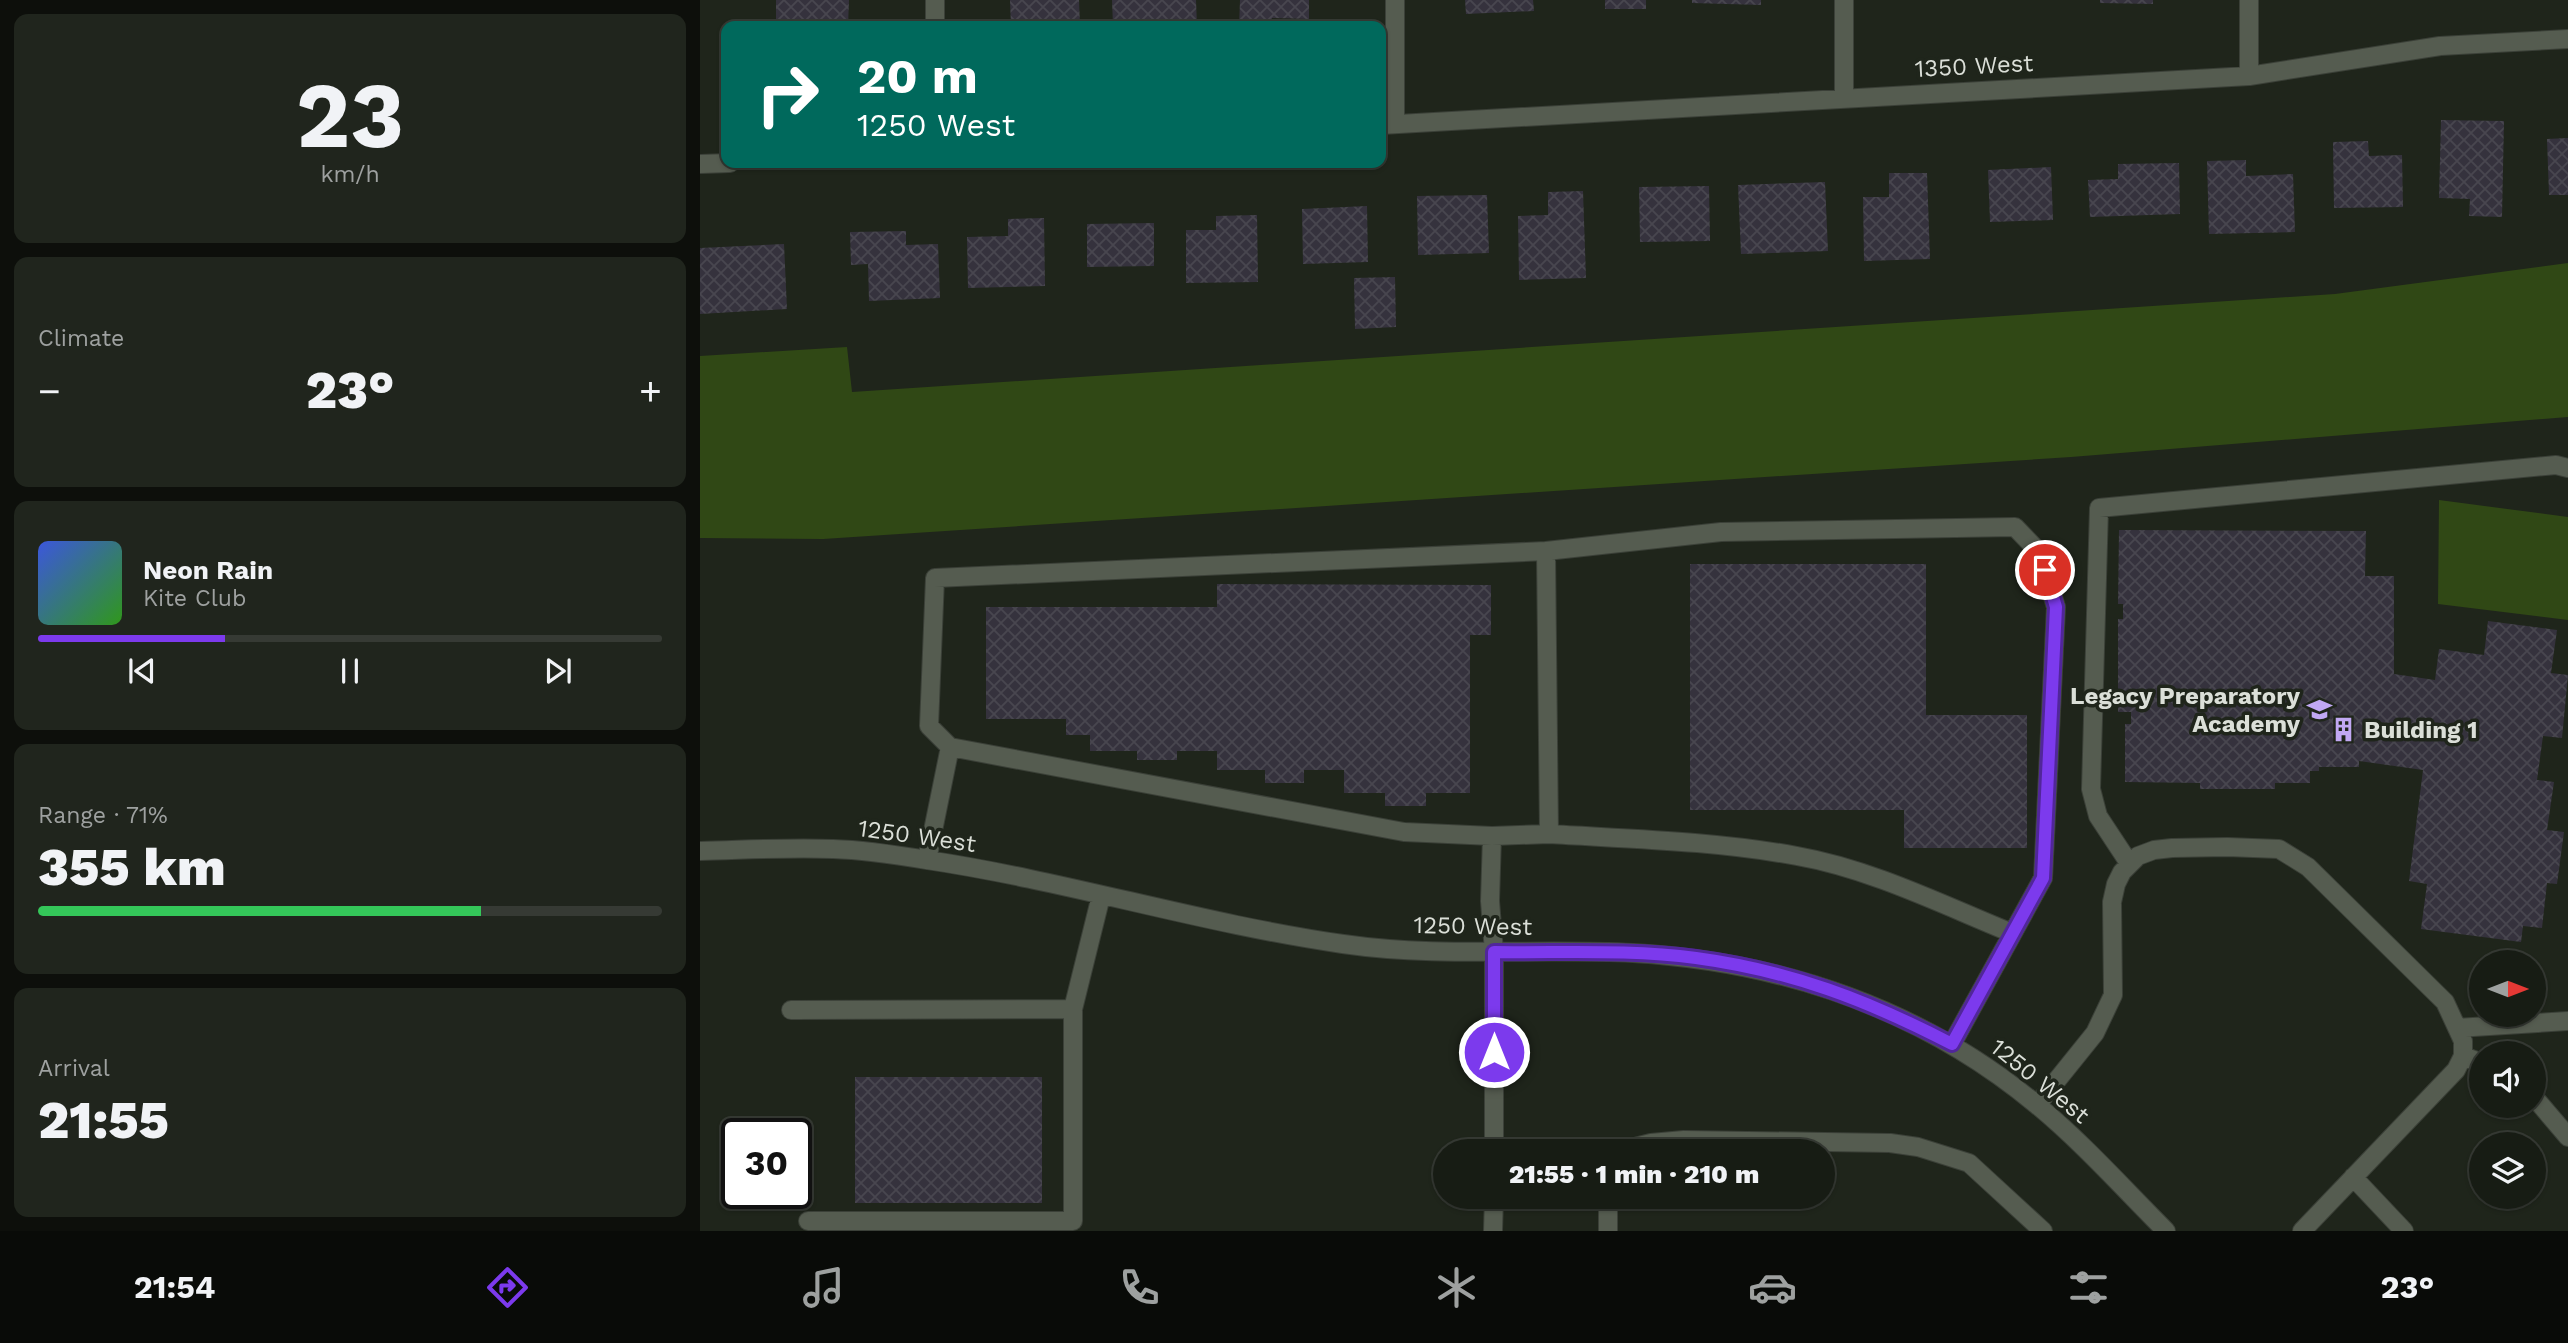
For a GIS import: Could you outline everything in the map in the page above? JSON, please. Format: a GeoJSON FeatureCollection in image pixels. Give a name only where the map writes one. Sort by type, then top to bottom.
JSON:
{"type":"FeatureCollection","features":[{"type":"Feature","properties":{"kind":"street"},"geometry":{"type":"LineString","coordinates":[[935,0],[935,21]]}},
{"type":"Feature","properties":{"kind":"street"},"geometry":{"type":"LineString","coordinates":[[1388,125],[1395,0]]}},
{"type":"Feature","properties":{"kind":"street"},"geometry":{"type":"LineString","coordinates":[[1844,0],[1844,98]]}},
{"type":"Feature","properties":{"kind":"street"},"geometry":{"type":"LineString","coordinates":[[2249,0],[2249,76]]}},
{"type":"Feature","properties":{"kind":"street","name":"1350 West"},"geometry":{"type":"LineString","coordinates":[[1388,125],[2249,76],[2440,46],[2568,39]]}},
{"type":"Feature","properties":{"kind":"street"},"geometry":{"type":"LineString","coordinates":[[700,164],[721,163]]}},
{"type":"Feature","properties":{"kind":"street"},"geometry":{"type":"LineString","coordinates":[[2129,863],[2098,816],[2091,789],[2099,508],[2556,465],[2568,468]]}},
{"type":"Feature","properties":{"kind":"street"},"geometry":{"type":"LineString","coordinates":[[1952,1044],[2043,878],[2056,607],[2039,552],[2015,527],[1721,532],[1546,551],[934,578],[929,726],[950,747],[1404,832],[1492,836],[1549,834],[1670,841],[1799,856],[1869,876],[2012,933]]}},
{"type":"Feature","properties":{"kind":"street"},"geometry":{"type":"LineString","coordinates":[[1546,551],[1549,834]]}},
{"type":"Feature","properties":{"kind":"street"},"geometry":{"type":"LineString","coordinates":[[927,860],[950,747]]}},
{"type":"Feature","properties":{"kind":"street"},"geometry":{"type":"LineString","coordinates":[[1492,836],[1490,901],[1494,952],[1494,1139]]}},
{"type":"Feature","properties":{"kind":"street"},"geometry":{"type":"LineString","coordinates":[[2037,1105],[2095,1033],[2113,995],[2112,902],[2116,884],[2129,863],[2154,850],[2172,848],[2279,849],[2308,867],[2445,1002],[2463,1041],[2463,1056],[2456,1070],[2302,1231]]}},
{"type":"Feature","properties":{"kind":"street","name":"1250 West"},"geometry":{"type":"LineString","coordinates":[[700,851],[835,849],[927,860],[1269,931],[1346,944],[1426,951],[1630,953],[1695,958],[1756,968],[1868,1003],[1952,1044],[2037,1105],[2166,1231]]}},
{"type":"Feature","properties":{"kind":"street"},"geometry":{"type":"LineString","coordinates":[[808,1220],[1073,1220],[1073,1009],[1101,896]]}},
{"type":"Feature","properties":{"kind":"street"},"geometry":{"type":"LineString","coordinates":[[791,1010],[1073,1009]]}},
{"type":"Feature","properties":{"kind":"street"},"geometry":{"type":"LineString","coordinates":[[2457,1028],[2568,1021]]}},
{"type":"Feature","properties":{"kind":"street"},"geometry":{"type":"LineString","coordinates":[[2463,1056],[2469,1058]]}},
{"type":"Feature","properties":{"kind":"street"},"geometry":{"type":"LineString","coordinates":[[2546,1111],[2568,1137]]}},
{"type":"Feature","properties":{"kind":"street"},"geometry":{"type":"LineString","coordinates":[[1835,1142],[1890,1143],[1918,1147],[1969,1163],[2043,1231]]}},
{"type":"Feature","properties":{"kind":"street"},"geometry":{"type":"LineString","coordinates":[[2353,1177],[2404,1231]]}},
{"type":"Feature","properties":{"kind":"street"},"geometry":{"type":"LineString","coordinates":[[1493,1231],[1494,1209]]}},
{"type":"Feature","properties":{"kind":"street"},"geometry":{"type":"LineString","coordinates":[[1608,1209],[1608,1231]]}},
{"type":"Feature","properties":{"kind":"green space"},"geometry":{"type":"Polygon","coordinates":[[[2568,263],[2568,417],[2071,457],[823,539],[700,538],[700,356],[847,347],[852,392],[2335,294],[2568,263]]]}},
{"type":"Feature","properties":{"kind":"green space"},"geometry":{"type":"Polygon","coordinates":[[[2439,500],[2568,517],[2568,620],[2438,604],[2439,500]]]}},
{"type":"Feature","properties":{"kind":"building"},"geometry":{"type":"Polygon","coordinates":[[[776,0],[849,0],[848,21],[776,21],[776,0]]]}},
{"type":"Feature","properties":{"kind":"building"},"geometry":{"type":"Polygon","coordinates":[[[1010,0],[1079,0],[1080,21],[1011,21],[1010,0]]]}},
{"type":"Feature","properties":{"kind":"building"},"geometry":{"type":"Polygon","coordinates":[[[1112,0],[1196,0],[1197,21],[1113,21],[1112,0]]]}},
{"type":"Feature","properties":{"kind":"building"},"geometry":{"type":"Polygon","coordinates":[[[1240,0],[1309,0],[1309,19],[1239,21],[1240,0]]]}},
{"type":"Feature","properties":{"kind":"building"},"geometry":{"type":"Polygon","coordinates":[[[1465,0],[1533,0],[1534,11],[1466,14],[1465,0]]]}},
{"type":"Feature","properties":{"kind":"building"},"geometry":{"type":"Polygon","coordinates":[[[1605,0],[1646,0],[1646,9],[1605,9],[1605,0]]]}},
{"type":"Feature","properties":{"kind":"building"},"geometry":{"type":"Polygon","coordinates":[[[1692,0],[1761,0],[1761,5],[1692,3],[1692,0]]]}},
{"type":"Feature","properties":{"kind":"building"},"geometry":{"type":"Polygon","coordinates":[[[2100,0],[2153,0],[2153,4],[2100,3],[2100,0]]]}},
{"type":"Feature","properties":{"kind":"building"},"geometry":{"type":"Polygon","coordinates":[[[2441,120],[2504,121],[2502,217],[2469,216],[2470,199],[2439,198],[2441,120]]]}},
{"type":"Feature","properties":{"kind":"building"},"geometry":{"type":"Polygon","coordinates":[[[2568,138],[2568,195],[2549,195],[2547,139],[2568,138]]]}},
{"type":"Feature","properties":{"kind":"building"},"geometry":{"type":"Polygon","coordinates":[[[2368,141],[2369,156],[2402,155],[2403,207],[2334,208],[2333,142],[2368,141]]]}},
{"type":"Feature","properties":{"kind":"building"},"geometry":{"type":"Polygon","coordinates":[[[2246,160],[2246,176],[2293,174],[2295,232],[2209,234],[2207,161],[2246,160]]]}},
{"type":"Feature","properties":{"kind":"building"},"geometry":{"type":"Polygon","coordinates":[[[2179,163],[2180,214],[2090,217],[2088,180],[2118,179],[2118,164],[2179,163]]]}},
{"type":"Feature","properties":{"kind":"building"},"geometry":{"type":"Polygon","coordinates":[[[2051,167],[2053,220],[1990,222],[1988,170],[2051,167]]]}},
{"type":"Feature","properties":{"kind":"building"},"geometry":{"type":"Polygon","coordinates":[[[1889,173],[1927,173],[1930,259],[1864,261],[1863,197],[1889,197],[1889,173]]]}},
{"type":"Feature","properties":{"kind":"building"},"geometry":{"type":"Polygon","coordinates":[[[1825,182],[1828,251],[1741,254],[1738,185],[1825,182]]]}},
{"type":"Feature","properties":{"kind":"building"},"geometry":{"type":"Polygon","coordinates":[[[1709,186],[1710,241],[1640,242],[1639,187],[1709,186]]]}},
{"type":"Feature","properties":{"kind":"building"},"geometry":{"type":"Polygon","coordinates":[[[1583,191],[1586,278],[1519,280],[1518,216],[1548,215],[1548,192],[1583,191]]]}},
{"type":"Feature","properties":{"kind":"building"},"geometry":{"type":"Polygon","coordinates":[[[1487,195],[1489,253],[1418,255],[1417,196],[1487,195]]]}},
{"type":"Feature","properties":{"kind":"building"},"geometry":{"type":"Polygon","coordinates":[[[1367,206],[1368,262],[1303,264],[1302,209],[1367,206]]]}},
{"type":"Feature","properties":{"kind":"building"},"geometry":{"type":"Polygon","coordinates":[[[1257,215],[1258,282],[1186,283],[1186,230],[1216,230],[1216,216],[1257,215]]]}},
{"type":"Feature","properties":{"kind":"building"},"geometry":{"type":"Polygon","coordinates":[[[1044,218],[1045,286],[968,288],[967,237],[1008,236],[1008,219],[1044,218]]]}},
{"type":"Feature","properties":{"kind":"building"},"geometry":{"type":"Polygon","coordinates":[[[1154,223],[1154,266],[1087,267],[1087,224],[1154,223]]]}},
{"type":"Feature","properties":{"kind":"building"},"geometry":{"type":"Polygon","coordinates":[[[906,231],[906,245],[938,244],[940,298],[869,301],[868,264],[851,265],[850,232],[906,231]]]}},
{"type":"Feature","properties":{"kind":"building"},"geometry":{"type":"Polygon","coordinates":[[[784,244],[787,309],[700,314],[700,248],[784,244]]]}},
{"type":"Feature","properties":{"kind":"building"},"geometry":{"type":"Polygon","coordinates":[[[1395,277],[1396,327],[1355,329],[1354,278],[1395,277]]]}},
{"type":"Feature","properties":{"kind":"building","name":"Building 1"},"geometry":{"type":"Polygon","coordinates":[[[2119,530],[2366,531],[2365,576],[2394,576],[2394,674],[2435,680],[2439,649],[2484,655],[2488,621],[2557,630],[2551,673],[2568,675],[2562,738],[2543,736],[2537,780],[2554,782],[2547,830],[2564,832],[2557,884],[2547,883],[2542,928],[2523,926],[2521,942],[2421,929],[2427,884],[2409,881],[2423,770],[2359,761],[2359,767],[2319,767],[2319,771],[2310,771],[2310,783],[2275,783],[2275,789],[2200,789],[2200,783],[2125,782],[2125,724],[2131,724],[2131,712],[2118,712],[2118,619],[2123,619],[2123,604],[2118,604],[2119,530]]]}},
{"type":"Feature","properties":{"kind":"building"},"geometry":{"type":"Polygon","coordinates":[[[1690,564],[1926,564],[1926,715],[2027,715],[2027,848],[1904,848],[1904,810],[1690,810],[1690,564]]]}},
{"type":"Feature","properties":{"kind":"building"},"geometry":{"type":"Polygon","coordinates":[[[1217,584],[1491,585],[1491,635],[1470,635],[1470,793],[1426,793],[1426,806],[1385,806],[1385,793],[1344,793],[1344,770],[1304,770],[1304,783],[1265,783],[1265,770],[1217,770],[1217,751],[1177,751],[1177,760],[1137,760],[1137,751],[1090,751],[1090,735],[1066,735],[1066,719],[986,719],[986,607],[1217,607],[1217,584]]]}},
{"type":"Feature","properties":{"kind":"building"},"geometry":{"type":"Polygon","coordinates":[[[855,1077],[1042,1077],[1042,1203],[855,1203],[855,1077]]]}},
{"type":"Feature","properties":{"kind":"place","name":"Legacy Preparatory Academy"},"geometry":{"type":"Point","coordinates":[2320,710]}},
{"type":"Feature","properties":{"kind":"place","name":"Building 1"},"geometry":{"type":"Point","coordinates":[2344,730]}},
{"type":"Feature","properties":{"kind":"route"},"geometry":{"type":"LineString","coordinates":[[1494,1052],[1494,952],[1630,953],[1695,958],[1756,968],[1868,1003],[1952,1044],[2043,878],[2056,607],[2045,570]]}}]}
